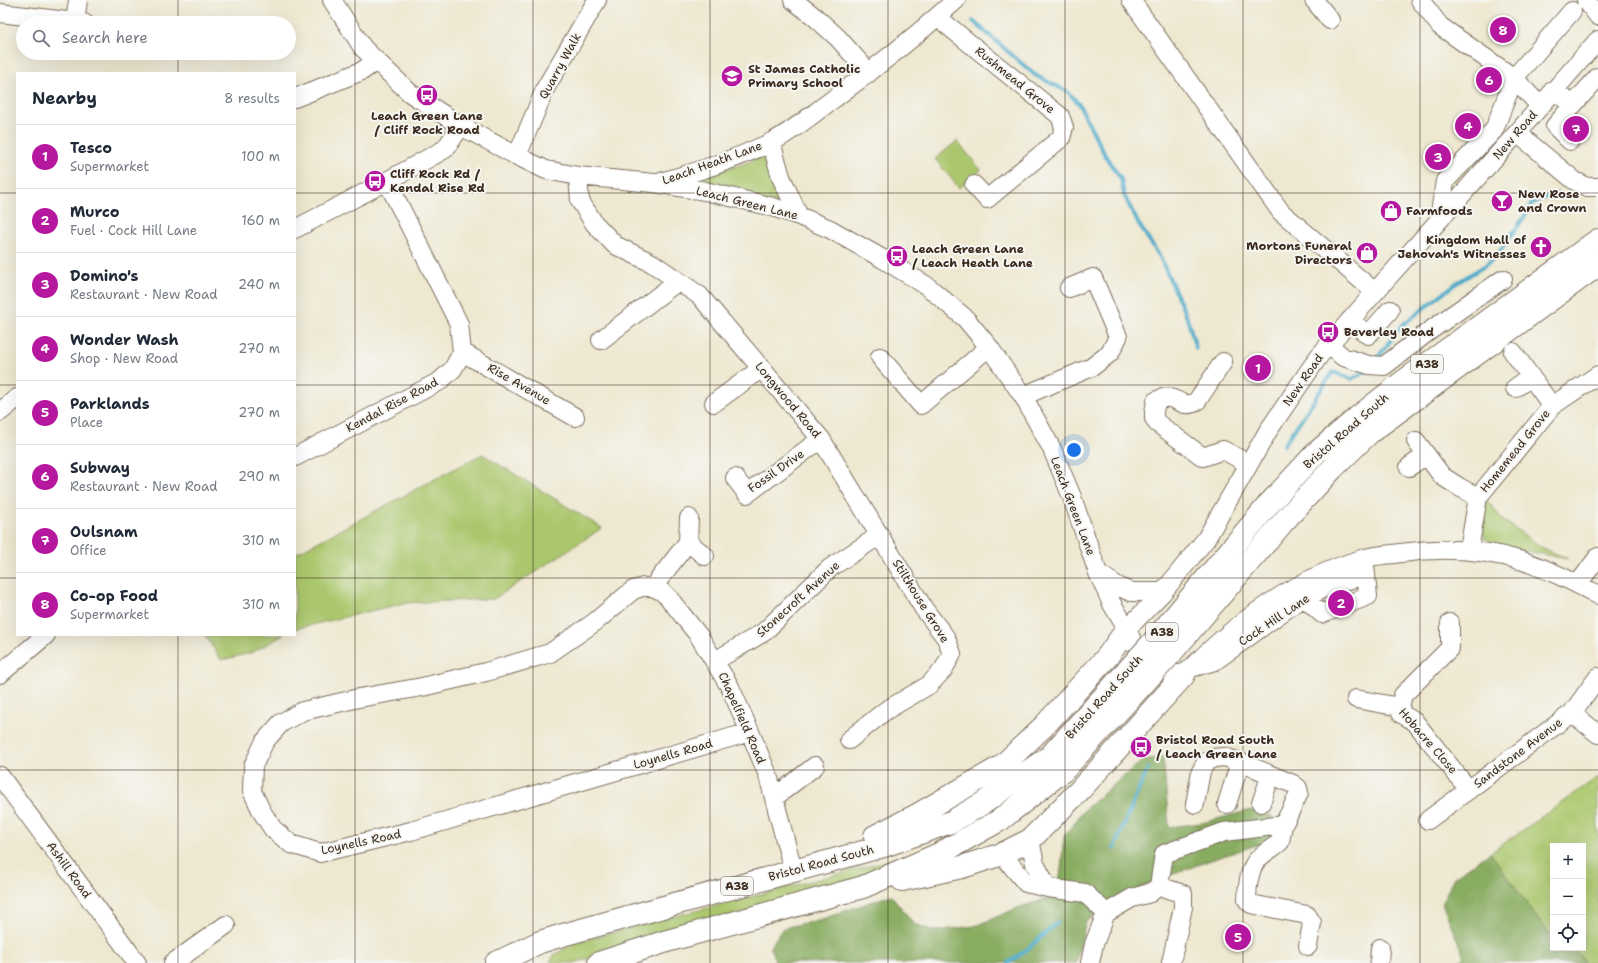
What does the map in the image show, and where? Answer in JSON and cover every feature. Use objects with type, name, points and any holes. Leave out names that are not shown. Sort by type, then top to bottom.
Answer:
[{"type":"highway","name":"Bristol Road South","points":[[496,963],[540,942],[601,923],[654,910],[793,870],[884,846],[951,822],[1057,763],[1153,642],[1269,504],[1316,453],[1406,379],[1598,240]]},
{"type":"highway","name":"Bristol Road South","points":[[599,963],[667,941],[863,887],[938,854],[1000,820],[1057,763],[1167,658],[1285,520],[1369,433],[1598,265]]},
{"type":"highway","points":[[820,864],[917,815],[1002,766],[1044,726],[1102,663],[1126,629]]},
{"type":"highway","points":[[863,887],[905,880],[962,867],[1002,854],[1030,840],[1080,790],[1187,671]]},
{"type":"highway","points":[[531,963],[540,942]]},
{"type":"street","points":[[78,0],[79,16]]},
{"type":"street","name":"Leach Green Lane","points":[[332,0],[363,48],[410,93],[461,126],[546,170],[578,176],[654,183],[705,191],[773,207],[830,229],[927,286],[965,318],[989,347],[1023,396],[1052,449],[1069,490],[1098,573],[1112,604],[1126,629]]},
{"type":"street","name":"Quarry Walk","points":[[517,156],[546,87],[597,0]]},
{"type":"street","points":[[793,0],[815,17],[838,38],[869,73]]},
{"type":"street","name":"Leach Heath Lane","points":[[654,183],[713,165],[770,142],[869,73],[956,0]]},
{"type":"street","points":[[1131,0],[1281,212],[1375,292]]},
{"type":"street","points":[[1314,0],[1330,20]]},
{"type":"street","points":[[1420,0],[1440,26],[1514,78],[1540,106]]},
{"type":"street","points":[[1586,0],[1598,16]]},
{"type":"street","points":[[1440,219],[1446,181],[1494,130],[1514,78],[1572,11]]},
{"type":"street","points":[[0,13],[26,16]]},
{"type":"street","name":"Rushmead Grove","points":[[937,17],[1060,116],[1064,127],[1061,138],[987,199],[974,185]]},
{"type":"street","name":"New Road","points":[[1126,629],[1163,592],[1206,539],[1268,431],[1320,356],[1350,320],[1598,40]]},
{"type":"street","points":[[296,98],[362,71],[376,61]]},
{"type":"street","points":[[1570,140],[1555,126],[1598,77]]},
{"type":"street","points":[[1554,90],[1573,105]]},
{"type":"street","points":[[296,228],[445,149],[461,126]]},
{"type":"street","points":[[1517,133],[1575,181],[1587,187],[1598,187]]},
{"type":"street","name":"Leach Heath Lane","points":[[770,142],[781,177],[799,216]]},
{"type":"street","name":"Longwood Road","points":[[578,176],[580,201],[594,223],[615,245],[652,263],[700,296],[821,439],[880,535]]},
{"type":"street","points":[[387,181],[459,324],[462,352]]},
{"type":"street","points":[[1023,396],[1092,367],[1110,353],[1118,337],[1093,278],[1069,288]]},
{"type":"street","points":[[1329,345],[1343,357],[1369,365],[1384,366],[1503,278]]},
{"type":"street","points":[[600,340],[678,281]]},
{"type":"street","points":[[1350,320],[1368,335],[1390,310]]},
{"type":"street","points":[[880,357],[921,405],[989,347]]},
{"type":"street","name":"Rise Avenue","points":[[462,352],[576,417]]},
{"type":"street","name":"Kendal Rise Road","points":[[296,456],[440,381],[453,369],[462,352]]},
{"type":"street","points":[[1513,352],[1552,406]]},
{"type":"street","points":[[1223,362],[1197,401],[1191,405],[1185,405],[1172,398],[1160,399],[1156,401],[1154,418],[1157,423],[1203,457],[1223,450],[1249,464]]},
{"type":"street","points":[[714,403],[762,368]]},
{"type":"street","name":"Homemead Grove","points":[[1468,550],[1478,498],[1552,406],[1598,375]]},
{"type":"street","points":[[1515,388],[1531,378]]},
{"type":"street","points":[[0,412],[16,399]]},
{"type":"street","name":"Fossil Drive","points":[[735,478],[747,494],[821,439]]},
{"type":"street","points":[[1409,467],[1421,448],[1442,476],[1478,498]]},
{"type":"street","points":[[653,587],[688,542],[689,518]]},
{"type":"street","name":"Stonecroft Avenue","points":[[715,661],[764,632],[830,568],[880,535]]},
{"type":"street","name":"Stilthouse Grove","points":[[849,740],[885,711],[930,685],[943,670],[952,654],[946,638],[924,609],[880,535]]},
{"type":"street","points":[[688,542],[704,556]]},
{"type":"street","name":"Cock Hill Lane","points":[[1187,671],[1221,638],[1286,591],[1339,566],[1365,566],[1436,549],[1468,550],[1522,561],[1548,570],[1598,595]]},
{"type":"street","points":[[1578,584],[1598,558]]},
{"type":"street","points":[[1305,598],[1322,614],[1368,596],[1365,566]]},
{"type":"street","name":"Cock Hill Lane","points":[[1187,671],[1215,661],[1295,603],[1365,566]]},
{"type":"street","points":[[1098,573],[1131,592],[1163,592]]},
{"type":"street","name":"Loynells Road","points":[[653,587],[643,587],[633,590],[595,622],[550,653],[422,687],[359,698],[303,712],[281,723],[265,741],[254,766],[252,791],[262,812],[273,829],[291,844],[320,853],[411,831],[750,732]]},
{"type":"street","name":"Chapelfield Road","points":[[653,587],[668,597],[699,636],[730,687],[768,774],[793,870]]},
{"type":"street","points":[[1400,707],[1403,695],[1450,648],[1450,623]]},
{"type":"street","points":[[1126,629],[1143,633],[1187,671]]},
{"type":"street","points":[[0,674],[45,636]]},
{"type":"street","name":"Sandstone Avenue","points":[[1428,820],[1572,713],[1598,677]]},
{"type":"street","name":"Hobacre Close","points":[[1356,699],[1400,707],[1402,714],[1415,722],[1469,790]]},
{"type":"street","points":[[1572,713],[1598,734]]},
{"type":"street","points":[[1195,804],[1201,771],[1206,762],[1214,758],[1224,757],[1240,762],[1294,784],[1298,788],[1299,793],[1290,814],[1283,825],[1280,842],[1258,858],[1253,866],[1247,891],[1247,900],[1251,904],[1307,915],[1312,923],[1308,946]]},
{"type":"street","points":[[1227,804],[1240,762]]},
{"type":"street","points":[[775,797],[814,766]]},
{"type":"street","points":[[1261,803],[1271,775]]},
{"type":"street","name":"Ashill Road","points":[[0,776],[137,963]]},
{"type":"street","points":[[1090,963],[1094,944],[1106,913],[1132,898],[1150,893],[1159,886],[1164,854],[1224,832],[1283,825]]},
{"type":"street","points":[[1030,840],[1035,864],[1048,888]]},
{"type":"street","points":[[1002,854],[1026,883],[1048,888],[1085,893],[1106,913]]},
{"type":"street","points":[[1159,886],[1183,894],[1183,907],[1172,963]]},
{"type":"street","points":[[173,963],[226,925]]},
{"type":"green space","points":[[957,141],[981,170],[959,188],[935,159]]},
{"type":"green space","points":[[763,156],[766,160],[783,205],[685,181],[741,165]]},
{"type":"green space","points":[[482,454],[602,528],[494,599],[404,603],[296,629],[296,553]]},
{"type":"green space","points":[[1485,498],[1503,520],[1541,547],[1568,559],[1500,546],[1485,539],[1482,526]]},
{"type":"green space","points":[[206,636],[282,636],[251,653],[221,660]]},
{"type":"green space","points":[[1163,756],[1169,827],[1202,823],[1251,810],[1272,816],[1269,841],[1208,861],[1145,885],[1086,921],[1076,963],[776,963],[770,947],[783,928],[822,919],[891,895],[914,924],[935,931],[975,926],[1020,907],[1057,896],[1064,836],[1085,809],[1142,761]]},
{"type":"green space","points":[[1598,777],[1598,963],[1584,963],[1581,957],[1573,951],[1586,951],[1586,843],[1550,843],[1550,933],[1546,930],[1490,853]]},
{"type":"green space","points":[[1490,853],[1546,930],[1550,933],[1550,951],[1573,951],[1578,954],[1584,963],[1456,963],[1464,957],[1442,903],[1454,877]]},
{"type":"green space","points":[[907,856],[858,879],[574,963],[550,963],[554,955],[577,942]]},
{"type":"waterway","points":[[973,21],[1035,75],[1068,92],[1079,104],[1106,157],[1121,179],[1124,195],[1138,223],[1160,257],[1187,318],[1196,348]]},
{"type":"waterway","points":[[1376,360],[1401,326],[1455,284],[1486,265],[1498,254],[1525,216],[1531,204],[1559,193]]},
{"type":"waterway","points":[[1284,445],[1333,372],[1351,379],[1368,371]]},
{"type":"waterway","points":[[1114,848],[1148,768]]},
{"type":"waterway","points":[[1008,963],[1024,952],[1058,922]]},
{"type":"place","name":"Co-op Food","points":[[1503,30]]},
{"type":"place","name":"St James Catholic Primary School","points":[[732,76]]},
{"type":"place","name":"Subway","points":[[1489,80]]},
{"type":"place","name":"Leach Green Lane / Cliff Rock Road","points":[[427,95]]},
{"type":"place","name":"Wonder Wash","points":[[1468,126]]},
{"type":"place","name":"Oulsnam","points":[[1576,129]]},
{"type":"place","name":"Domino's","points":[[1438,157]]},
{"type":"place","name":"Cliff Rock Rd / Kendal Rise Rd","points":[[375,181]]},
{"type":"place","name":"New Rose and Crown","points":[[1502,201]]},
{"type":"place","name":"Farmfoods","points":[[1391,211]]},
{"type":"place","name":"Kingdom Hall of Jehovah's Witnesses","points":[[1541,247]]},
{"type":"place","name":"Mortons Funeral Directors","points":[[1367,253]]},
{"type":"place","name":"Leach Green Lane / Leach Heath Lane","points":[[897,256]]},
{"type":"place","name":"Beverley Road","points":[[1328,332]]},
{"type":"place","name":"Tesco","points":[[1258,368]]},
{"type":"place","name":"Murco","points":[[1341,603]]},
{"type":"place","name":"Bristol Road South / Leach Green Lane","points":[[1141,747]]},
{"type":"place","name":"Parklands","points":[[1238,937]]}]
